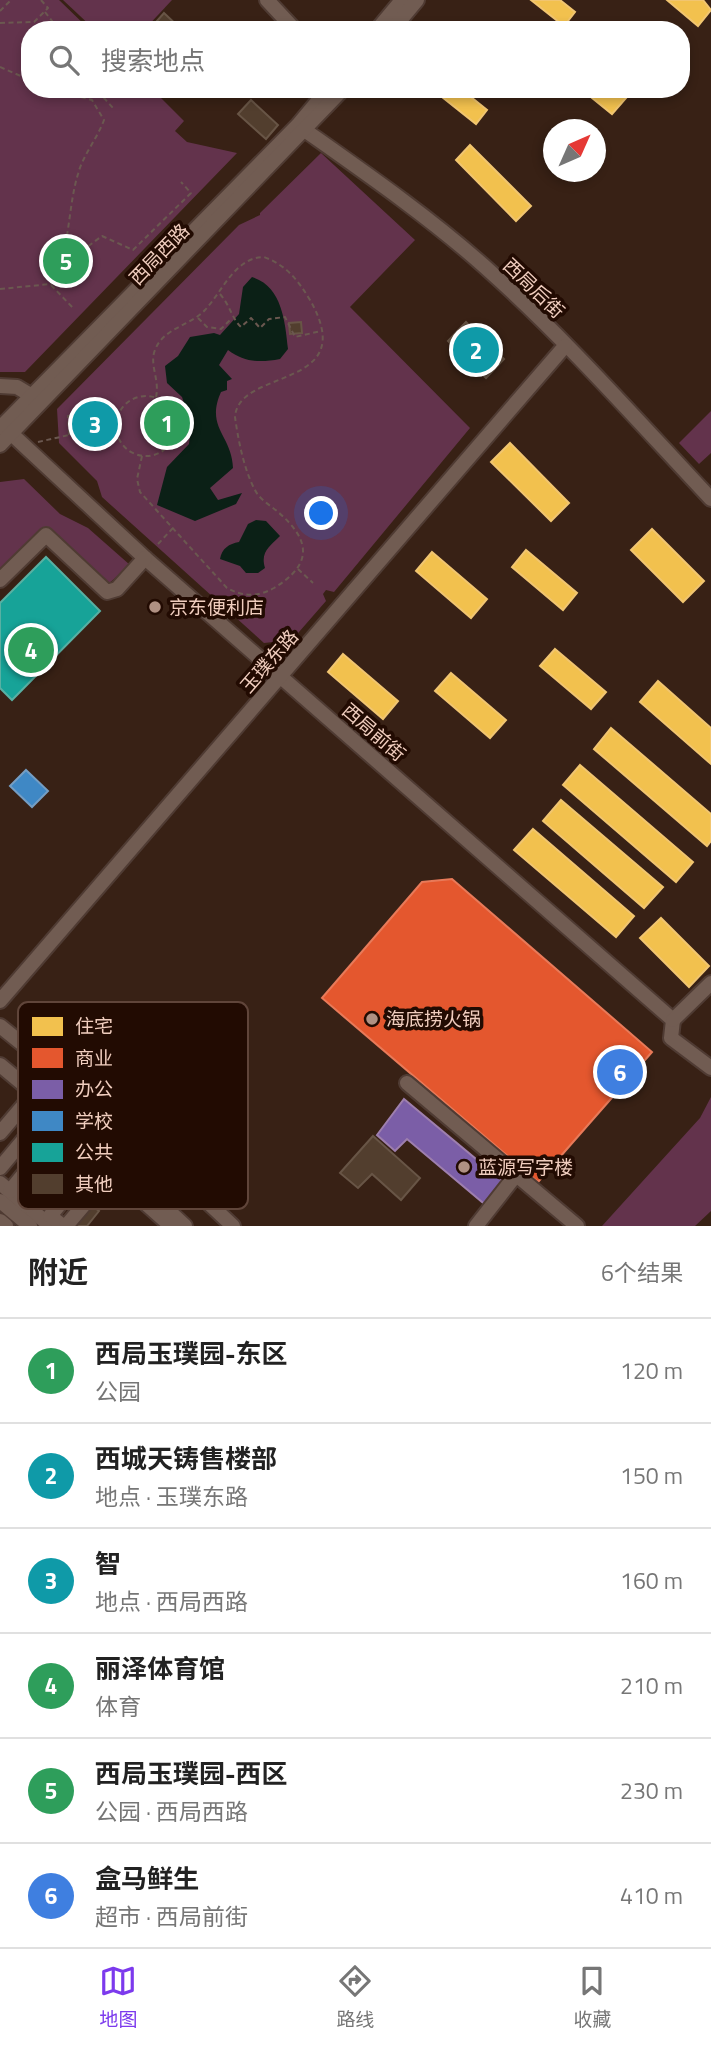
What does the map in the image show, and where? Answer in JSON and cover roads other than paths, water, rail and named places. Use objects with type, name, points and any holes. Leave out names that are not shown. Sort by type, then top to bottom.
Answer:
[{"type":"street","points":[[267,0],[287,21]]},
{"type":"street","points":[[384,21],[402,0]]},
{"type":"street","points":[[400,21],[417,0]]},
{"type":"street","name":"西局西路","points":[[0,445],[4,429],[32,396],[298,125],[320,98]]},
{"type":"street","name":"西局西路","points":[[4,429],[306,131],[335,98]]},
{"type":"street","name":"西局后街","points":[[306,131],[389,190],[483,265],[565,346],[711,499]]},
{"type":"street","name":"玉璞东路","points":[[0,1001],[565,346]]},
{"type":"street","points":[[0,386],[17,387],[32,396]]},
{"type":"street","name":"西局前街","points":[[4,429],[145,558],[673,1020],[671,1038],[711,1068]]},
{"type":"street","points":[[0,580],[46,535],[107,592],[117,589],[145,558]]},
{"type":"street","points":[[673,1020],[711,982]]},
{"type":"street","points":[[0,1026],[18,1041]]},
{"type":"street","points":[[0,1065],[18,1080]]},
{"type":"street","points":[[407,1083],[578,1226]]},
{"type":"street","points":[[0,1133],[18,1112]]},
{"type":"street","points":[[0,1168],[18,1146]]},
{"type":"street","points":[[3,1190],[18,1174]]},
{"type":"street","points":[[476,1226],[516,1175]]},
{"type":"street","points":[[3,1190],[18,1200]]},
{"type":"street","points":[[3,1190],[30,1226]]},
{"type":"street","points":[[30,1209],[48,1224],[61,1223],[74,1209]]},
{"type":"street","points":[[56,1209],[50,1216],[61,1223]]},
{"type":"street","points":[[152,1209],[171,1226]]},
{"type":"street","points":[[167,1209],[185,1226]]},
{"type":"street","points":[[215,1209],[233,1226]]},
{"type":"street","points":[[0,1221],[6,1226]]},
{"type":"place","name":"西局玉璞园-西区","points":[[66,261]]},
{"type":"place","name":"西城天铸售楼部","points":[[476,350]]},
{"type":"place","name":"西局玉璞园-东区","points":[[167,423]]},
{"type":"place","name":"智","points":[[95,424]]},
{"type":"place","name":"京东便利店","points":[[155,607]]},
{"type":"place","name":"丽泽体育馆","points":[[31,650]]},
{"type":"place","name":"海底捞火锅","points":[[372,1019]]},
{"type":"place","name":"盒马鲜生","points":[[620,1072]]},
{"type":"place","name":"蓝源写字楼","points":[[464,1167]]}]
